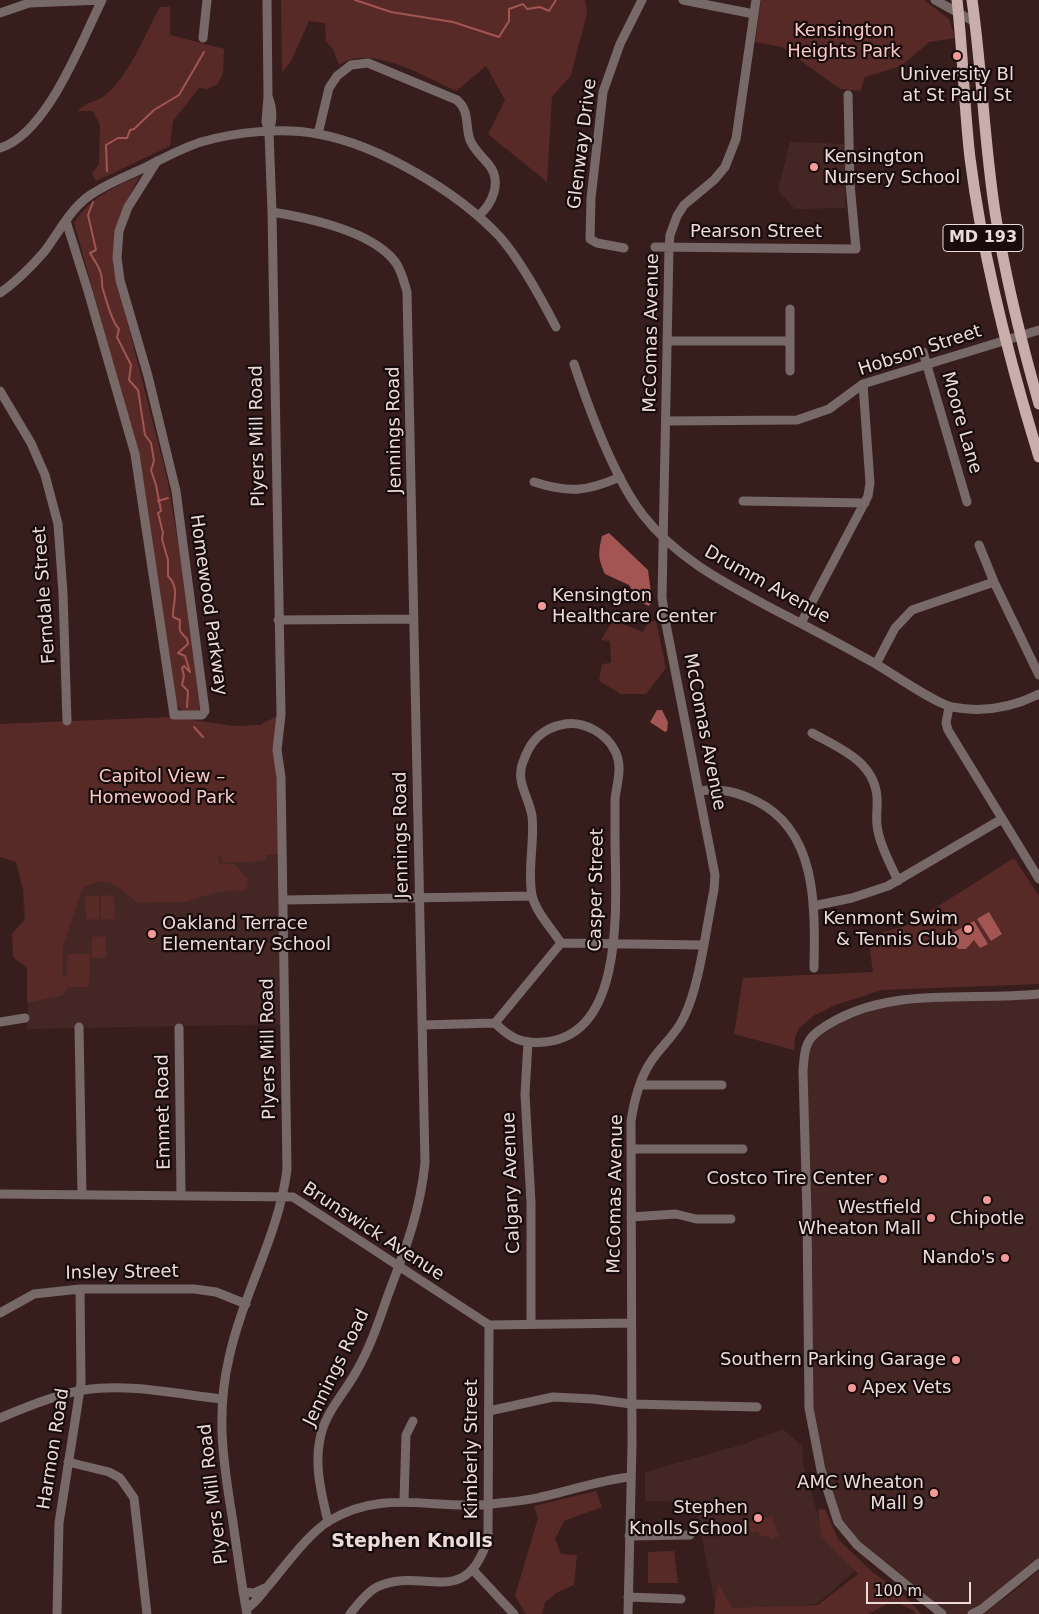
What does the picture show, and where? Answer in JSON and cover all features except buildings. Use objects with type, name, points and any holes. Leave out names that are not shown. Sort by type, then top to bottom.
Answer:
[{"type":"main road","name":"MD 193","points":[[957,0],[970,160],[981,230],[1006,341],[1039,457]]},
{"type":"main road","name":"MD 193","points":[[972,0],[980,97],[994,211],[1021,336],[1039,404]]},
{"type":"street","points":[[0,13],[29,3],[102,0],[47,110],[26,134],[0,148]]},
{"type":"street","points":[[203,38],[207,0]]},
{"type":"street","name":"Plyers Mill Road","points":[[246,1611],[222,1454],[222,1399],[229,1355],[246,1304],[274,1228],[284,1213],[285,1205],[283,1198],[287,1132],[281,777],[283,758],[280,739],[272,212],[269,132],[272,122],[272,106],[268,96],[267,0]]},
{"type":"street","name":"Glenway Drive","points":[[624,248],[597,243],[590,239],[590,198],[603,92],[620,44],[642,0]]},
{"type":"street","points":[[683,0],[754,14]]},
{"type":"street","name":"McComas Avenue","points":[[628,1614],[631,1121],[634,1101],[650,1063],[675,1032],[685,1016],[694,990],[714,890],[715,875],[662,597],[669,248],[673,225],[684,205],[714,180],[731,155],[736,139],[756,0]]},
{"type":"street","points":[[935,0],[975,22]]},
{"type":"street","points":[[318,134],[329,88],[336,76],[351,65],[368,63],[457,100],[464,108],[472,144],[489,164],[495,179],[491,201],[478,216]]},
{"type":"street","name":"Pearson Street","points":[[655,247],[856,249],[850,184],[848,95]]},
{"type":"street","points":[[0,294],[43,252],[78,205],[94,192],[201,142],[227,136],[269,132],[318,134],[381,155],[422,175],[478,216],[502,240],[534,288],[556,327]]},
{"type":"street","name":"Homewood Parkway","points":[[66,222],[135,454],[174,715],[202,715],[205,711],[176,491],[148,376],[120,280],[117,258],[119,231],[128,207],[157,161]]},
{"type":"street","name":"Jennings Road","points":[[272,212],[326,223],[353,234],[389,255],[402,273],[407,292],[425,1163],[422,1196],[409,1242],[373,1336],[356,1372],[326,1421],[320,1437],[317,1457],[328,1522]]},
{"type":"street","points":[[790,309],[790,371]]},
{"type":"street","name":"Hobson Street","points":[[666,421],[797,420],[828,409],[863,384],[1039,330]]},
{"type":"street","points":[[667,341],[790,341]]},
{"type":"street","name":"Moore Lane","points":[[923,352],[967,502]]},
{"type":"street","name":"Drumm Avenue","points":[[574,364],[620,477],[640,510],[664,538],[708,574],[876,664],[949,706],[970,709],[998,709],[1023,702],[1039,694]]},
{"type":"street","points":[[801,624],[865,503],[870,483],[863,384]]},
{"type":"street","name":"Ferndale Street","points":[[0,391],[31,443],[45,475],[58,524],[63,593],[67,721]]},
{"type":"street","points":[[534,482],[562,489],[583,490],[620,477]]},
{"type":"street","points":[[743,501],[865,503]]},
{"type":"street","points":[[979,545],[994,582],[1039,674]]},
{"type":"street","points":[[876,664],[895,628],[912,610],[994,582]]},
{"type":"street","points":[[278,620],[414,619]]},
{"type":"street","points":[[949,706],[946,723],[948,730],[1039,878]]},
{"type":"street","name":"Casper Street","points":[[495,1023],[508,1036],[528,1042],[561,1038],[584,1022],[596,1006],[611,968],[614,944],[615,801],[620,777],[619,765],[610,744],[601,734],[574,723],[545,730],[533,741],[520,768],[520,781],[529,802],[532,818],[532,896]]},
{"type":"street","points":[[812,733],[854,757],[873,779],[877,796],[878,835],[898,881]]},
{"type":"street","points":[[700,791],[718,789],[740,793],[764,805],[786,822],[798,838],[806,863],[813,906],[814,968]]},
{"type":"street","points":[[813,906],[852,898],[898,881],[1002,819]]},
{"type":"street","points":[[283,900],[532,896],[561,943]]},
{"type":"street","points":[[561,943],[703,945]]},
{"type":"street","points":[[423,1025],[495,1023],[561,943]]},
{"type":"street","points":[[942,1614],[857,1545],[838,1522],[821,1470],[809,1408],[808,1215],[803,1071],[805,1050],[810,1038],[824,1027],[849,1014],[890,1001],[1039,994]]},
{"type":"street","points":[[0,1022],[25,1018]]},
{"type":"street","points":[[79,1027],[82,1195]]},
{"type":"street","name":"Emmet Road","points":[[179,1028],[182,1195]]},
{"type":"street","name":"Calgary Avenue","points":[[528,1042],[525,1094],[531,1203],[531,1323]]},
{"type":"street","points":[[640,1084],[722,1085]]},
{"type":"street","points":[[631,1149],[743,1149]]},
{"type":"street","name":"Brunswick Avenue","points":[[0,1194],[293,1197],[489,1325]]},
{"type":"street","points":[[631,1217],[676,1214],[696,1219],[731,1219]]},
{"type":"street","name":"Insley Street","points":[[0,1313],[34,1294],[80,1289],[194,1289],[216,1292],[246,1304]]},
{"type":"street","name":"Harmon Road","points":[[57,1614],[59,1523],[80,1390],[80,1289]]},
{"type":"street","points":[[489,1325],[630,1323]]},
{"type":"street","name":"Kimberly Street","points":[[473,1570],[484,1553],[488,1538],[489,1325]]},
{"type":"street","points":[[0,1418],[80,1390],[113,1388],[222,1399]]},
{"type":"street","points":[[489,1411],[553,1397],[593,1399],[630,1404],[757,1406]]},
{"type":"street","points":[[404,1501],[406,1435],[413,1421]]},
{"type":"street","points":[[68,1462],[109,1472],[120,1478],[134,1498],[147,1614]]},
{"type":"street","points":[[246,1611],[328,1522],[371,1505],[404,1501],[489,1504],[538,1498],[630,1477]]},
{"type":"street","points":[[629,1536],[690,1535]]},
{"type":"street","points":[[972,1614],[982,1609],[1039,1563]]},
{"type":"street","points":[[350,1614],[376,1587],[396,1581],[447,1582],[473,1570],[514,1614]]},
{"type":"street","points":[[243,1592],[254,1593],[267,1587]]},
{"type":"street","points":[[628,1597],[681,1599]]},
{"type":"shaded area","name":"Kensington Nursery School","points":[[790,142],[845,144],[845,208],[795,209],[778,191]]},
{"type":"shaded area","points":[[609,533],[648,570],[652,601],[649,606],[640,602],[629,585],[605,574],[599,552],[602,536]]},
{"type":"shaded area","points":[[657,710],[662,710],[668,722],[667,731],[665,732],[650,722]]},
{"type":"shaded area","name":"Oakland Terrace Elementary School","points":[[282,854],[284,1024],[27,1029],[30,946],[24,924],[23,889],[16,862]]},
{"type":"shaded area","points":[[989,912],[1002,934],[991,941],[977,919]]},
{"type":"shaded area","points":[[974,921],[988,944],[980,948],[974,940],[966,949],[958,949],[949,935]]},
{"type":"shaded area","points":[[1039,994],[1039,1562],[972,1614],[942,1614],[838,1522],[809,1408],[803,1071],[810,1038],[824,1027],[889,1001]]},
{"type":"shaded area","name":"Stephen Knolls School","points":[[783,1429],[802,1446],[803,1463],[823,1533],[859,1568],[818,1603],[791,1608],[717,1614],[695,1502],[645,1501],[645,1472],[745,1444]]},
{"type":"shaded area","points":[[1039,1570],[1039,1614],[983,1614],[1014,1591]]},
{"type":"green space","points":[[281,0],[585,0],[587,13],[571,75],[552,97],[547,182],[488,134],[505,100],[486,66],[456,91],[398,64],[381,60],[352,59],[339,65],[333,49],[326,41],[325,23],[309,21],[291,61],[282,73]]},
{"type":"green space","name":"Kensington Heights Park","points":[[761,0],[924,0],[949,19],[955,38],[929,42],[901,66],[865,77],[860,91],[840,89],[782,47],[755,42]]},
{"type":"green space","points":[[160,7],[170,7],[170,35],[224,49],[223,73],[218,84],[208,89],[199,88],[173,121],[170,146],[96,181],[92,174],[99,164],[100,125],[93,111],[78,111],[85,105],[104,96],[121,78],[129,67]]},
{"type":"green space","points":[[140,176],[128,198],[120,219],[115,241],[113,266],[168,482],[190,617],[200,708],[198,711],[184,712],[176,705],[147,504],[101,319],[74,223],[88,206],[103,194]]},
{"type":"green space","points":[[613,620],[643,632],[648,622],[656,621],[666,668],[646,694],[621,694],[599,681],[602,664],[611,663],[610,641],[601,640]]},
{"type":"green space","name":"Capitol View – Homewood Park","points":[[279,715],[282,854],[266,855],[266,861],[222,863],[221,856],[218,856],[220,864],[234,864],[248,879],[247,890],[218,892],[184,902],[138,903],[118,887],[107,882],[83,887],[63,946],[62,976],[67,977],[67,957],[69,954],[90,954],[89,987],[68,987],[63,995],[27,1003],[27,968],[13,957],[12,934],[26,918],[23,889],[16,862],[0,857],[0,724],[172,717],[234,726],[260,725]]},
{"type":"green space","name":"Kenmont Swim & Tennis Club","points":[[1014,858],[1039,896],[1039,984],[882,990],[835,1005],[813,1016],[799,1028],[795,1037],[794,1050],[734,1034],[743,978],[873,972],[868,937],[910,924]]},
{"type":"green space","points":[[99,895],[99,919],[86,920],[85,896]]},
{"type":"green space","points":[[114,895],[115,919],[101,920],[101,896]]},
{"type":"green space","points":[[106,936],[106,958],[92,958],[92,937]]},
{"type":"green space","points":[[596,1491],[602,1507],[564,1521],[555,1539],[561,1554],[577,1555],[574,1585],[558,1592],[545,1602],[542,1614],[526,1614],[515,1596],[538,1518],[534,1506]]},
{"type":"green space","points":[[825,1509],[838,1539],[871,1571],[906,1597],[921,1614],[914,1614],[915,1611],[893,1601],[868,1614],[714,1614],[718,1583],[732,1608],[818,1605],[858,1574],[821,1536],[818,1510]]},
{"type":"green space","points":[[772,1516],[779,1537],[770,1539],[769,1536],[760,1536],[758,1531],[751,1533],[748,1522]]},
{"type":"green space","points":[[674,1551],[678,1583],[648,1583],[648,1552]]},
{"type":"waterway","points":[[355,0],[391,12],[453,22],[499,37],[509,21],[509,9],[523,4],[527,9],[540,7],[549,11],[556,0]]},
{"type":"waterway","points":[[107,171],[106,145],[118,138],[127,138],[130,130],[134,129],[154,110],[179,95],[204,52]]},
{"type":"waterway","points":[[93,202],[88,215],[96,250],[90,253],[100,271],[102,288],[114,321],[119,329],[117,337],[131,365],[129,380],[138,390],[145,435],[151,443],[154,461],[151,470],[161,511],[158,513],[163,533],[162,539],[168,560],[168,576],[172,581],[175,591],[173,617],[180,620],[180,631],[187,639],[188,644],[178,653],[185,656],[190,672],[184,666],[182,668],[184,676],[182,685],[188,691],[187,707]]},
{"type":"waterway","points":[[158,501],[168,498]]},
{"type":"waterway","points":[[194,727],[203,737]]},
{"type":"place","name":"University Bl at St Paul St","points":[[957,56]]},
{"type":"place","name":"Kensington Nursery School","points":[[814,167]]},
{"type":"place","name":"Kensington Healthcare Center","points":[[542,606]]},
{"type":"place","name":"Kenmont Swim & Tennis Club","points":[[968,929]]},
{"type":"place","name":"Oakland Terrace Elementary School","points":[[152,934]]},
{"type":"place","name":"Costco Tire Center","points":[[883,1179]]},
{"type":"place","name":"Chipotle","points":[[987,1200]]},
{"type":"place","name":"Westfield Wheaton Mall","points":[[931,1218]]},
{"type":"place","name":"Nando's","points":[[1005,1258]]},
{"type":"place","name":"Southern Parking Garage","points":[[956,1360]]},
{"type":"place","name":"Apex Vets","points":[[852,1388]]},
{"type":"place","name":"AMC Wheaton Mall 9","points":[[934,1493]]},
{"type":"place","name":"Stephen Knolls School","points":[[758,1518]]},
{"type":"district","name":"Stephen Knolls","points":[[412,1542]]}]
